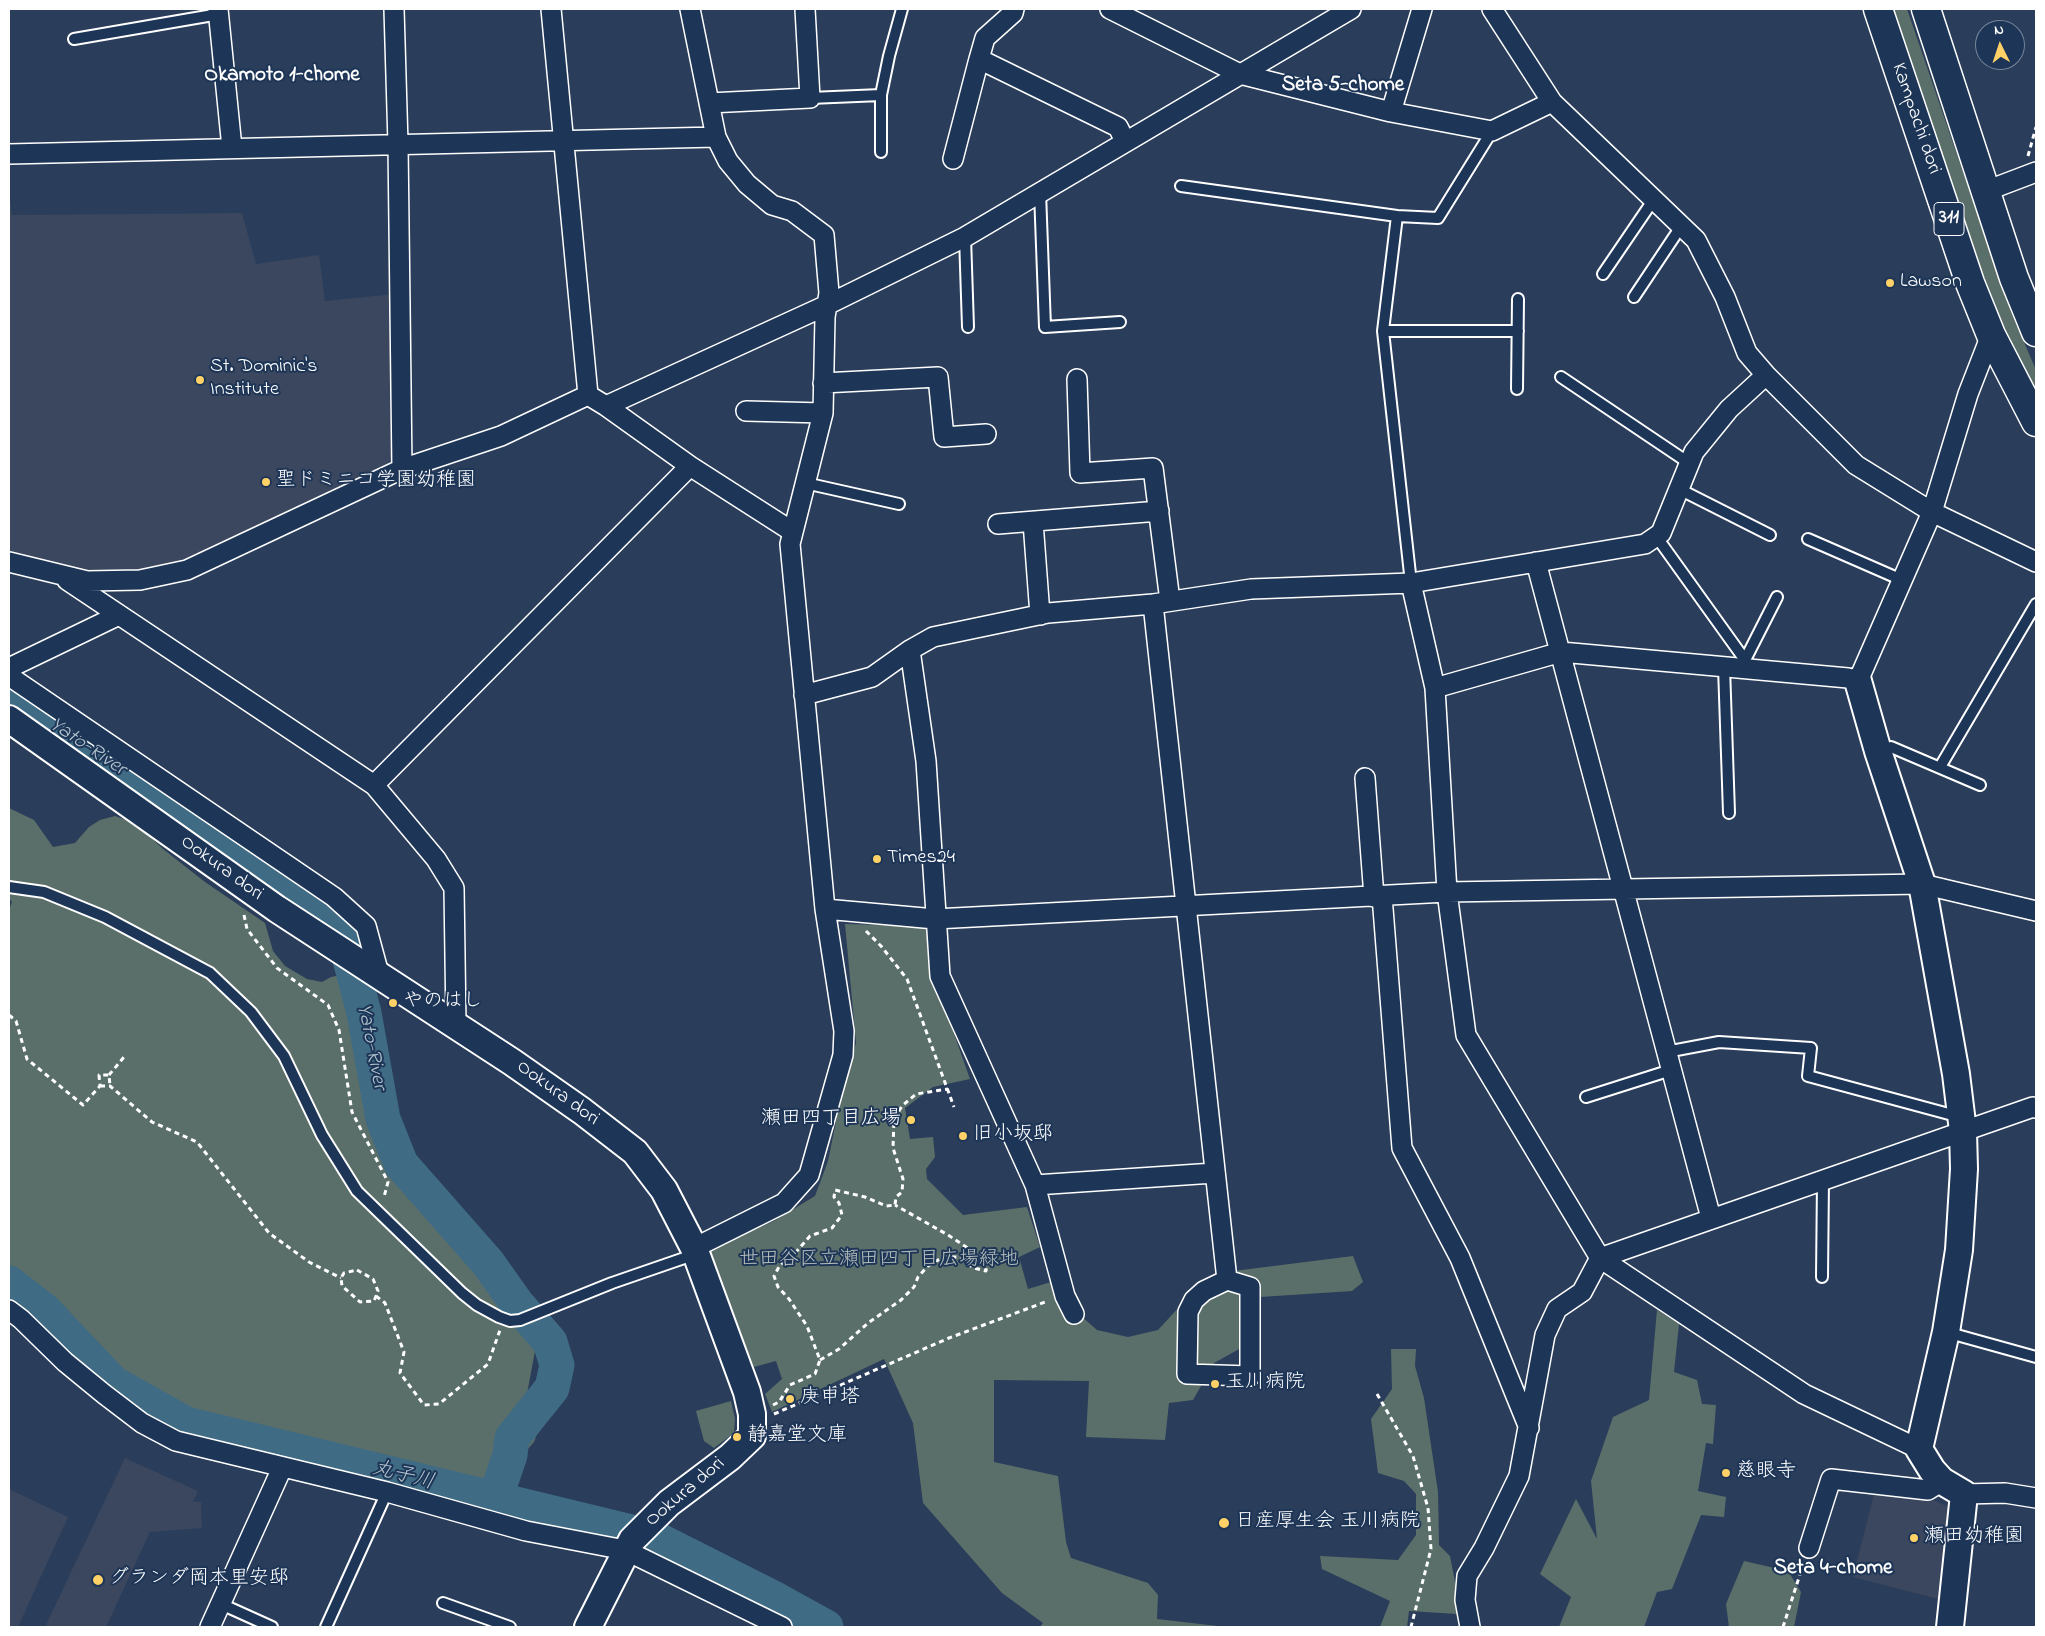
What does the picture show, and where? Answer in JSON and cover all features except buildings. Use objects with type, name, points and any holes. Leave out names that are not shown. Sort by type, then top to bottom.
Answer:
[{"type":"main road","name":"Kampachi dori","points":[[1878,9],[1970,283],[1991,335],[2036,422]]},
{"type":"main road","name":"311","points":[[1926,9],[1986,191],[2025,283],[2036,332]]},
{"type":"street","points":[[394,9],[398,144],[402,469]]},
{"type":"street","points":[[551,9],[588,395]]},
{"type":"street","points":[[690,9],[716,137],[728,161],[747,184],[772,205],[792,211],[824,234],[829,293],[823,413],[790,544],[825,909],[842,1014],[843,1055],[809,1175],[784,1203],[695,1251]]},
{"type":"street","points":[[709,103],[810,98],[805,9]]},
{"type":"street","points":[[953,159],[986,38],[1014,9]]},
{"type":"street","points":[[1110,9],[1137,15],[1240,74],[1391,112],[1492,131],[1552,102]]},
{"type":"street","points":[[606,406],[827,305],[965,237],[1351,9]]},
{"type":"street","points":[[1391,112],[1422,9]]},
{"type":"street","points":[[1492,9],[1552,102],[1592,142],[1682,225],[1706,256],[1747,353],[1766,375],[1856,465],[1932,512],[2036,562]]},
{"type":"street","points":[[219,11],[232,148]]},
{"type":"street","points":[[979,59],[1118,127],[1125,141]]},
{"type":"street","points":[[9,154],[716,137]]},
{"type":"street","points":[[1986,191],[2036,172]]},
{"type":"street","points":[[1919,1449],[1946,1332],[1959,1250],[1964,1169],[1962,1124],[1956,1074],[1922,884],[1878,751],[1858,680],[1932,512],[1968,394],[1991,335]]},
{"type":"street","points":[[804,695],[872,677],[910,650],[933,637],[1040,615],[1162,603],[1251,589],[1411,583],[1645,544],[1661,532],[1677,488],[1694,452],[1729,409],[1766,375]]},
{"type":"street","points":[[823,383],[938,377],[944,437],[986,434]]},
{"type":"street","points":[[1077,379],[1080,474],[1153,468],[1159,511],[1162,603],[1186,905],[1227,1280]]},
{"type":"street","points":[[588,395],[690,466],[793,532]]},
{"type":"street","points":[[9,562],[87,581],[109,582],[140,580],[187,570],[402,469],[501,436],[588,395]]},
{"type":"street","points":[[746,411],[823,413]]},
{"type":"street","points":[[374,785],[690,466]]},
{"type":"street","points":[[998,524],[1159,511]]},
{"type":"street","points":[[1033,522],[1040,615]]},
{"type":"street","points":[[1536,562],[1711,1218]]},
{"type":"street","points":[[58,574],[374,785],[436,859],[454,888],[456,1025]]},
{"type":"street","points":[[1411,583],[1436,688],[1447,892],[1466,1035],[1600,1258],[1804,1394],[1919,1449],[1932,1470],[1942,1481],[1964,1494],[2005,1493],[2036,1498]]},
{"type":"street","points":[[9,668],[119,615]]},
{"type":"street","points":[[910,650],[926,761],[940,976],[1035,1185],[1066,1296],[1074,1314]]},
{"type":"street","points":[[1436,688],[1560,652],[1724,667],[1746,664],[1858,680]]},
{"type":"street","points":[[9,676],[334,897],[366,926],[378,974]]},
{"type":"street","name":"Ookura dori","points":[[9,719],[277,909],[456,1025],[582,1111],[635,1152],[664,1190],[695,1251],[747,1392],[761,1421],[752,1436],[730,1457],[669,1503],[634,1540],[588,1627]]},
{"type":"street","points":[[1365,778],[1402,1148],[1460,1258],[1529,1428]]},
{"type":"street","points":[[825,909],[935,919],[1447,892],[1922,884],[2036,911]]},
{"type":"street","points":[[1470,1627],[1465,1600],[1467,1576],[1484,1548],[1519,1476],[1545,1335],[1557,1309],[1582,1292],[1600,1258],[1823,1180],[1962,1124],[2035,1105]]},
{"type":"street","points":[[1035,1185],[1214,1173]]},
{"type":"street","points":[[1227,1280],[1250,1287],[1250,1376],[1187,1374],[1188,1312],[1194,1300],[1204,1291],[1227,1280]]},
{"type":"street","points":[[9,1310],[21,1319],[65,1362],[142,1423],[176,1441],[387,1492],[526,1531],[634,1540],[762,1622],[782,1627]]},
{"type":"street","points":[[210,1627],[282,1468]]},
{"type":"street","points":[[1809,1548],[1831,1480],[1928,1490],[1942,1481]]},
{"type":"street","points":[[1950,1627],[1964,1494]]},
{"type":"lane","points":[[881,152],[881,95],[902,9]]},
{"type":"lane","points":[[74,39],[219,11]]},
{"type":"lane","points":[[810,98],[881,95]]},
{"type":"lane","points":[[1181,186],[1397,216],[1438,218],[1492,131]]},
{"type":"lane","points":[[1040,192],[1045,327],[1120,322]]},
{"type":"lane","points":[[1603,274],[1654,199]]},
{"type":"lane","points":[[1397,216],[1383,331],[1411,583]]},
{"type":"lane","points":[[1634,297],[1682,225]]},
{"type":"lane","points":[[965,237],[968,327]]},
{"type":"lane","points":[[1517,389],[1518,299]]},
{"type":"lane","points":[[1383,331],[1518,331]]},
{"type":"lane","points":[[1561,377],[1689,463]]},
{"type":"lane","points":[[805,483],[899,504]]},
{"type":"lane","points":[[1677,488],[1770,535]]},
{"type":"lane","points":[[1656,536],[1746,664]]},
{"type":"lane","points":[[1808,539],[1902,580]]},
{"type":"lane","points":[[1746,664],[1777,597]]},
{"type":"lane","points":[[1940,767],[2036,604]]},
{"type":"lane","points":[[1724,667],[1729,813]]},
{"type":"lane","points":[[1878,751],[1891,747],[1980,785]]},
{"type":"lane","points":[[9,888],[44,892],[105,917],[210,973],[251,1012],[284,1056],[322,1135],[357,1191],[462,1293],[477,1305],[504,1319],[510,1321],[520,1320],[695,1251]]},
{"type":"lane","points":[[1586,1097],[1669,1061],[1719,1042],[1811,1048],[1808,1076],[1962,1124]]},
{"type":"lane","points":[[1822,1277],[1823,1180]]},
{"type":"lane","points":[[1946,1332],[2036,1357]]},
{"type":"lane","points":[[326,1627],[387,1492]]},
{"type":"lane","points":[[443,1603],[510,1627]]},
{"type":"lane","points":[[221,1604],[272,1627]]},
{"type":"path","points":[[244,911],[247,929],[277,968],[328,1006],[339,1030],[352,1112],[388,1182],[379,1212]]},
{"type":"path","points":[[854,912],[862,927],[881,946],[907,979],[954,1107]]},
{"type":"path","points":[[9,1015],[16,1021],[28,1059],[83,1105],[100,1086],[99,1075],[109,1075]]},
{"type":"path","points":[[110,1086],[109,1075],[124,1057]]},
{"type":"path","points":[[100,1086],[110,1086],[152,1122],[197,1142],[269,1232],[309,1262],[341,1278]]},
{"type":"path","points":[[895,1205],[896,1196],[902,1192],[903,1179],[893,1148],[894,1119],[902,1106],[916,1094],[948,1089]]},
{"type":"path","points":[[761,1421],[765,1408],[779,1402],[790,1385],[814,1374],[820,1360],[839,1349],[868,1323],[901,1300],[914,1287],[918,1277],[928,1266],[943,1257],[957,1257],[974,1268],[986,1271],[987,1261],[948,1235],[895,1205],[886,1206],[865,1197],[835,1190],[834,1197],[839,1203],[842,1215],[832,1228],[810,1236],[790,1258],[780,1265],[774,1276],[778,1288],[789,1299],[807,1326],[820,1360]]},
{"type":"path","points":[[357,1270],[373,1280],[378,1290],[374,1301],[360,1302],[342,1286],[341,1278],[344,1273],[357,1270]]},
{"type":"path","points":[[376,1296],[385,1304],[404,1352],[400,1373],[424,1405],[439,1404],[488,1364],[504,1319]]},
{"type":"path","points":[[761,1421],[949,1338],[1066,1296]]},
{"type":"path","points":[[1376,1394],[1413,1456],[1428,1508],[1431,1549],[1411,1627]]},
{"type":"path","points":[[1783,1627],[1809,1548]]},
{"type":"shaded area","name":"St. Dominic's Institute","points":[[9,191],[12,215],[242,213],[256,264],[319,255],[325,301],[394,294],[391,459],[384,470],[210,552],[162,568],[118,573],[85,570],[9,554]]},
{"type":"shaded area","name":"グランダ岡本里安邸","points":[[125,1458],[198,1491],[193,1502],[201,1502],[202,1528],[150,1532],[106,1627],[45,1627]]},
{"type":"shaded area","points":[[9,1489],[68,1517],[18,1627],[9,1627]]},
{"type":"shaded area","points":[[1874,1494],[1936,1501],[1950,1508],[1938,1599],[1853,1577]]},
{"type":"green space","points":[[1892,9],[1907,9],[2011,312],[2036,370],[2036,394],[2008,338],[1974,252]]},
{"type":"green space","points":[[9,808],[34,820],[53,847],[75,843],[89,827],[100,820],[115,816],[127,820],[144,831],[163,849],[205,882],[265,923],[273,951],[285,966],[307,979],[322,982],[331,977],[341,975],[348,980],[354,996],[362,1086],[371,1113],[400,1176],[468,1259],[474,1272],[519,1329],[534,1333],[535,1351],[527,1394],[538,1420],[538,1431],[534,1442],[521,1457],[507,1488],[488,1500],[446,1491],[341,1458],[201,1424],[159,1405],[130,1386],[78,1337],[54,1308],[9,1276],[9,910],[12,902],[9,898]]},
{"type":"green space","name":"世田谷区立瀬田四丁目広場緑地","points":[[845,924],[927,926],[934,977],[970,1079],[933,1087],[905,1108],[910,1139],[933,1137],[935,1157],[926,1169],[927,1179],[963,1215],[1027,1207],[1040,1247],[1019,1257],[1028,1289],[1051,1282],[1055,1293],[1097,1330],[1128,1337],[1158,1330],[1192,1293],[1218,1273],[1353,1256],[1363,1282],[1352,1291],[1245,1298],[1241,1348],[1214,1363],[1193,1400],[1169,1403],[1165,1440],[1086,1437],[1089,1381],[994,1380],[994,1462],[1058,1476],[1066,1542],[1071,1558],[1148,1583],[1158,1595],[1157,1619],[1226,1627],[1040,1627],[1043,1623],[1002,1593],[923,1503],[913,1423],[884,1359],[772,1412],[765,1394],[782,1379],[776,1361],[754,1367],[741,1335],[735,1328],[708,1250],[774,1221],[815,1196],[828,1161],[842,1092],[856,1043]]},
{"type":"green space","points":[[1657,1310],[1679,1324],[1674,1372],[1697,1380],[1702,1404],[1716,1405],[1713,1444],[1706,1443],[1698,1491],[1726,1497],[1724,1517],[1701,1515],[1672,1589],[1657,1592],[1644,1627],[1559,1627],[1571,1597],[1540,1574],[1576,1499],[1597,1539],[1591,1481],[1613,1417],[1649,1400]]},
{"type":"green space","points":[[1391,1349],[1416,1349],[1415,1366],[1424,1398],[1438,1492],[1439,1545],[1450,1556],[1457,1592],[1457,1614],[1409,1611],[1407,1627],[1380,1627],[1390,1601],[1322,1569],[1320,1556],[1398,1560],[1416,1535],[1416,1494],[1404,1481],[1378,1473],[1371,1419],[1392,1389]]},
{"type":"green space","points":[[731,1401],[735,1419],[734,1433],[714,1448],[704,1441],[696,1411]]},
{"type":"green space","points":[[1744,1561],[1788,1571],[1801,1592],[1794,1627],[1729,1627],[1726,1604]]},
{"type":"waterway","name":"Yato-River","points":[[9,694],[333,917],[342,929],[364,1013],[383,1119],[401,1164],[488,1263],[517,1304],[550,1342],[557,1365],[552,1388],[512,1438],[510,1455],[495,1499]]},
{"type":"waterway","name":"丸子川","points":[[9,1283],[44,1310],[113,1383],[186,1424],[652,1537],[826,1627]]},
{"type":"place","name":"Lawson","points":[[1890,283]]},
{"type":"place","name":"St. Dominic's Institute","points":[[200,380]]},
{"type":"place","name":"聖ドミニコ学園幼稚園","points":[[266,482]]},
{"type":"place","name":"Times24","points":[[877,859]]},
{"type":"place","name":"やのはし","points":[[393,1003]]},
{"type":"place","name":"瀬田四丁目広場","points":[[911,1120]]},
{"type":"place","name":"旧小坂邸","points":[[963,1136]]},
{"type":"place","name":"玉川病院","points":[[1215,1384]]},
{"type":"place","name":"庚申塔","points":[[790,1399]]},
{"type":"place","name":"静嘉堂文庫","points":[[737,1437]]},
{"type":"place","name":"慈眼寺","points":[[1726,1473]]},
{"type":"place","name":"日産厚生会 玉川病院","points":[[1224,1523]]},
{"type":"place","name":"瀬田幼稚園","points":[[1914,1538]]},
{"type":"place","name":"グランダ岡本里安邸","points":[[98,1580]]},
{"type":"district","name":"Okamoto 1-chome","points":[[282,77]]},
{"type":"district","name":"Seta 5-chome","points":[[1343,87]]},
{"type":"district","name":"Seta 4-chome","points":[[1833,1570]]}]
